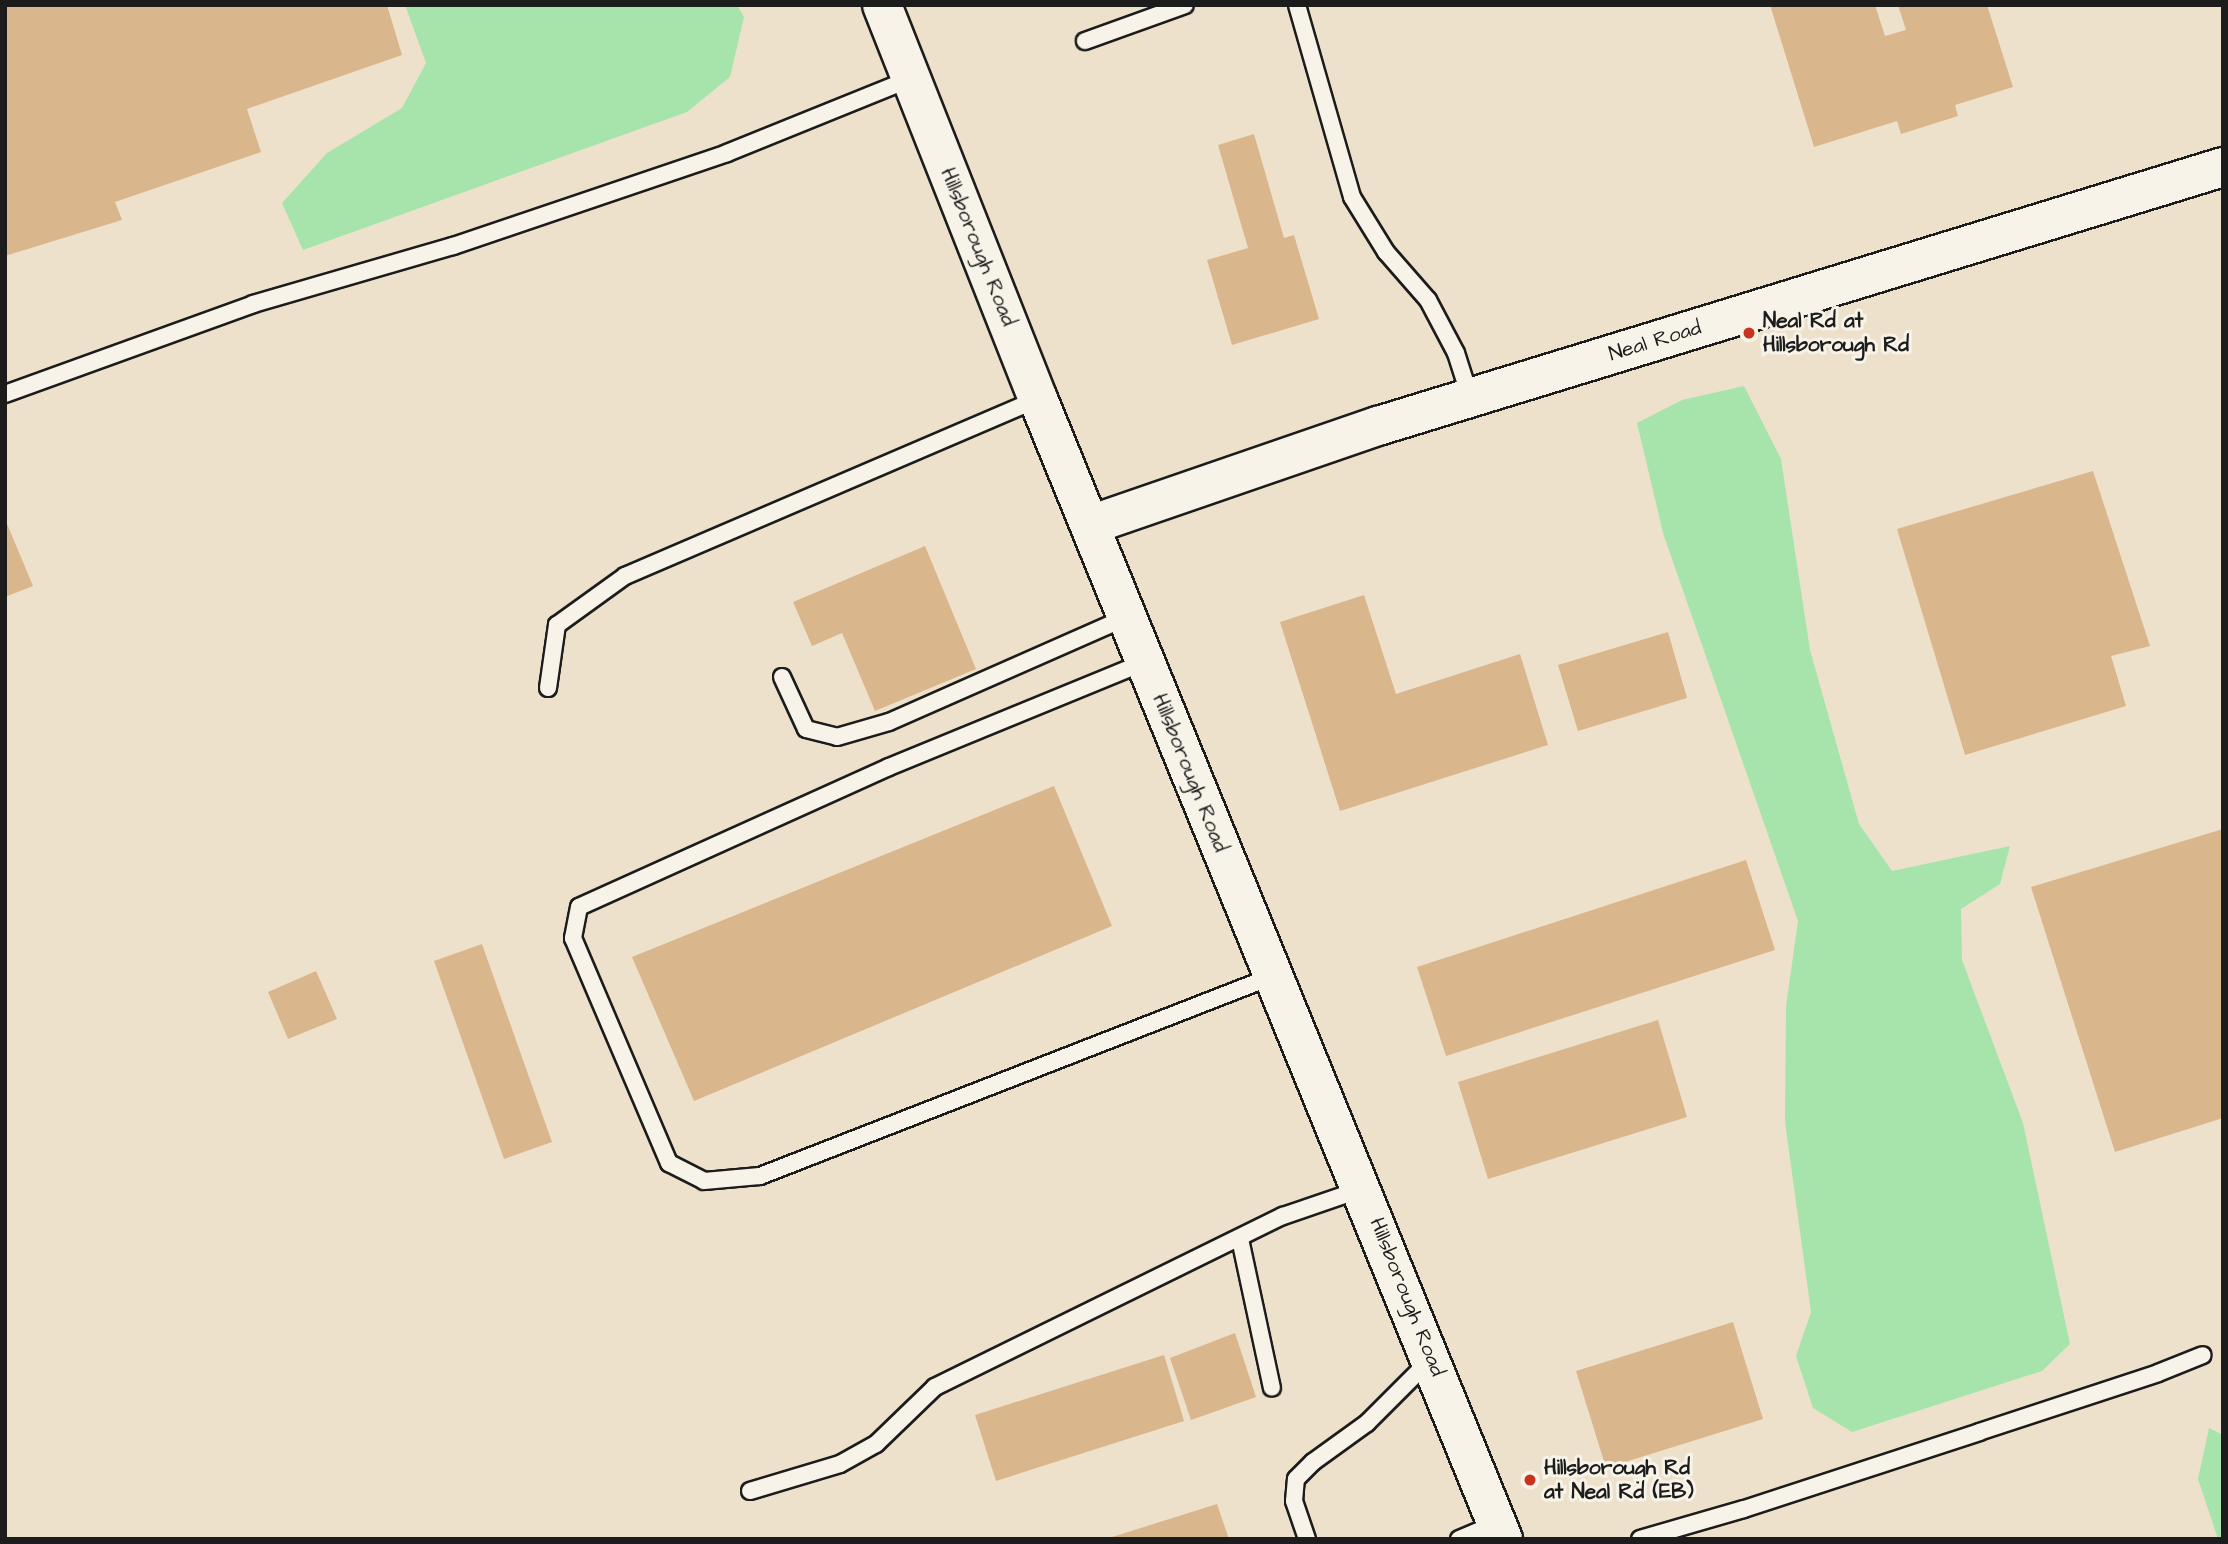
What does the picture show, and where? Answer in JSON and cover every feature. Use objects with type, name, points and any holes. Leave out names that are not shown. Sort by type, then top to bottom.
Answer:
[{"type":"main road","name":"Hillsborough Road","points":[[882,5],[1038,399],[1432,1358],[1500,1531]]},
{"type":"main road","name":"Neal Road","points":[[1090,525],[1470,397],[2223,167]]},
{"type":"lane","points":[[1084,41],[1185,5]]},
{"type":"lane","points":[[1297,5],[1352,197],[1386,252],[1428,300],[1455,353],[1470,397]]},
{"type":"lane","points":[[5,394],[253,304],[453,246],[727,153],[910,79]]},
{"type":"lane","points":[[548,688],[557,625],[625,576],[1038,399]]},
{"type":"lane","points":[[782,677],[806,729],[837,737],[889,722],[1127,617]]},
{"type":"lane","points":[[1145,662],[889,767],[579,907],[573,938],[669,1163],[704,1181],[760,1176],[1273,976]]},
{"type":"lane","points":[[750,1491],[841,1464],[876,1444],[934,1387],[1283,1216],[1362,1189]]},
{"type":"lane","points":[[1240,1239],[1272,1388]]},
{"type":"lane","points":[[1640,1539],[1927,1449],[2158,1373],[2203,1355]]},
{"type":"lane","points":[[1307,1539],[1294,1501],[1296,1479],[1312,1462],[1367,1423],[1432,1358]]},
{"type":"lane","points":[[1459,1539],[1500,1531]]},
{"type":"green space","points":[[405,5],[737,5],[744,17],[730,77],[687,112],[303,250],[282,203],[327,153],[402,108],[426,63]]},
{"type":"green space","points":[[1744,386],[1781,459],[1810,650],[1859,824],[1892,871],[2010,846],[2000,884],[1961,909],[1962,960],[2023,1123],[2070,1344],[2042,1371],[1852,1432],[1813,1408],[1796,1356],[1811,1312],[1785,1122],[1786,1006],[1798,921],[1663,533],[1637,423],[1682,400]]},
{"type":"green space","points":[[2209,1428],[2223,1435],[2223,1539],[2218,1539],[2198,1479]]},
{"type":"building","points":[[5,5],[387,5],[402,55],[247,109],[261,152],[115,202],[122,220],[5,256]]},
{"type":"building","points":[[1770,5],[1875,5],[1885,36],[1906,30],[1898,5],[1987,5],[2013,87],[1955,105],[1958,116],[1901,134],[1897,121],[1814,147]]},
{"type":"building","points":[[1254,134],[1284,238],[1294,235],[1319,319],[1232,345],[1207,260],[1248,248],[1218,145]]},
{"type":"building","points":[[2093,471],[2150,646],[2111,656],[2126,706],[1965,755],[1897,529]]},
{"type":"building","points":[[5,519],[33,586],[5,597]]},
{"type":"building","points":[[925,546],[976,669],[875,711],[842,633],[812,646],[793,602]]},
{"type":"building","points":[[1364,595],[1396,694],[1520,654],[1548,745],[1340,811],[1280,622]]},
{"type":"building","points":[[1668,632],[1687,698],[1578,731],[1558,665]]},
{"type":"building","points":[[1054,786],[1112,926],[694,1101],[632,957]]},
{"type":"building","points":[[2223,829],[2223,1118],[2115,1152],[2031,887]]},
{"type":"building","points":[[1746,860],[1775,950],[1446,1056],[1417,967]]},
{"type":"building","points":[[482,944],[552,1142],[504,1159],[434,961]]},
{"type":"building","points":[[316,971],[337,1019],[288,1039],[268,992]]},
{"type":"building","points":[[1658,1020],[1687,1117],[1488,1179],[1458,1082]]},
{"type":"building","points":[[1733,1322],[1763,1419],[1606,1468],[1576,1371]]},
{"type":"building","points":[[1235,1333],[1256,1397],[1191,1420],[1170,1358]]},
{"type":"building","points":[[1164,1355],[1184,1421],[996,1481],[975,1415]]},
{"type":"building","points":[[1217,1504],[1229,1539],[1109,1539],[1109,1538]]},
{"type":"place","name":"Neal Rd at Hillsborough Rd","points":[[1749,333]]},
{"type":"place","name":"Hillsborough Rd at Neal Rd (EB)","points":[[1530,1480]]}]
